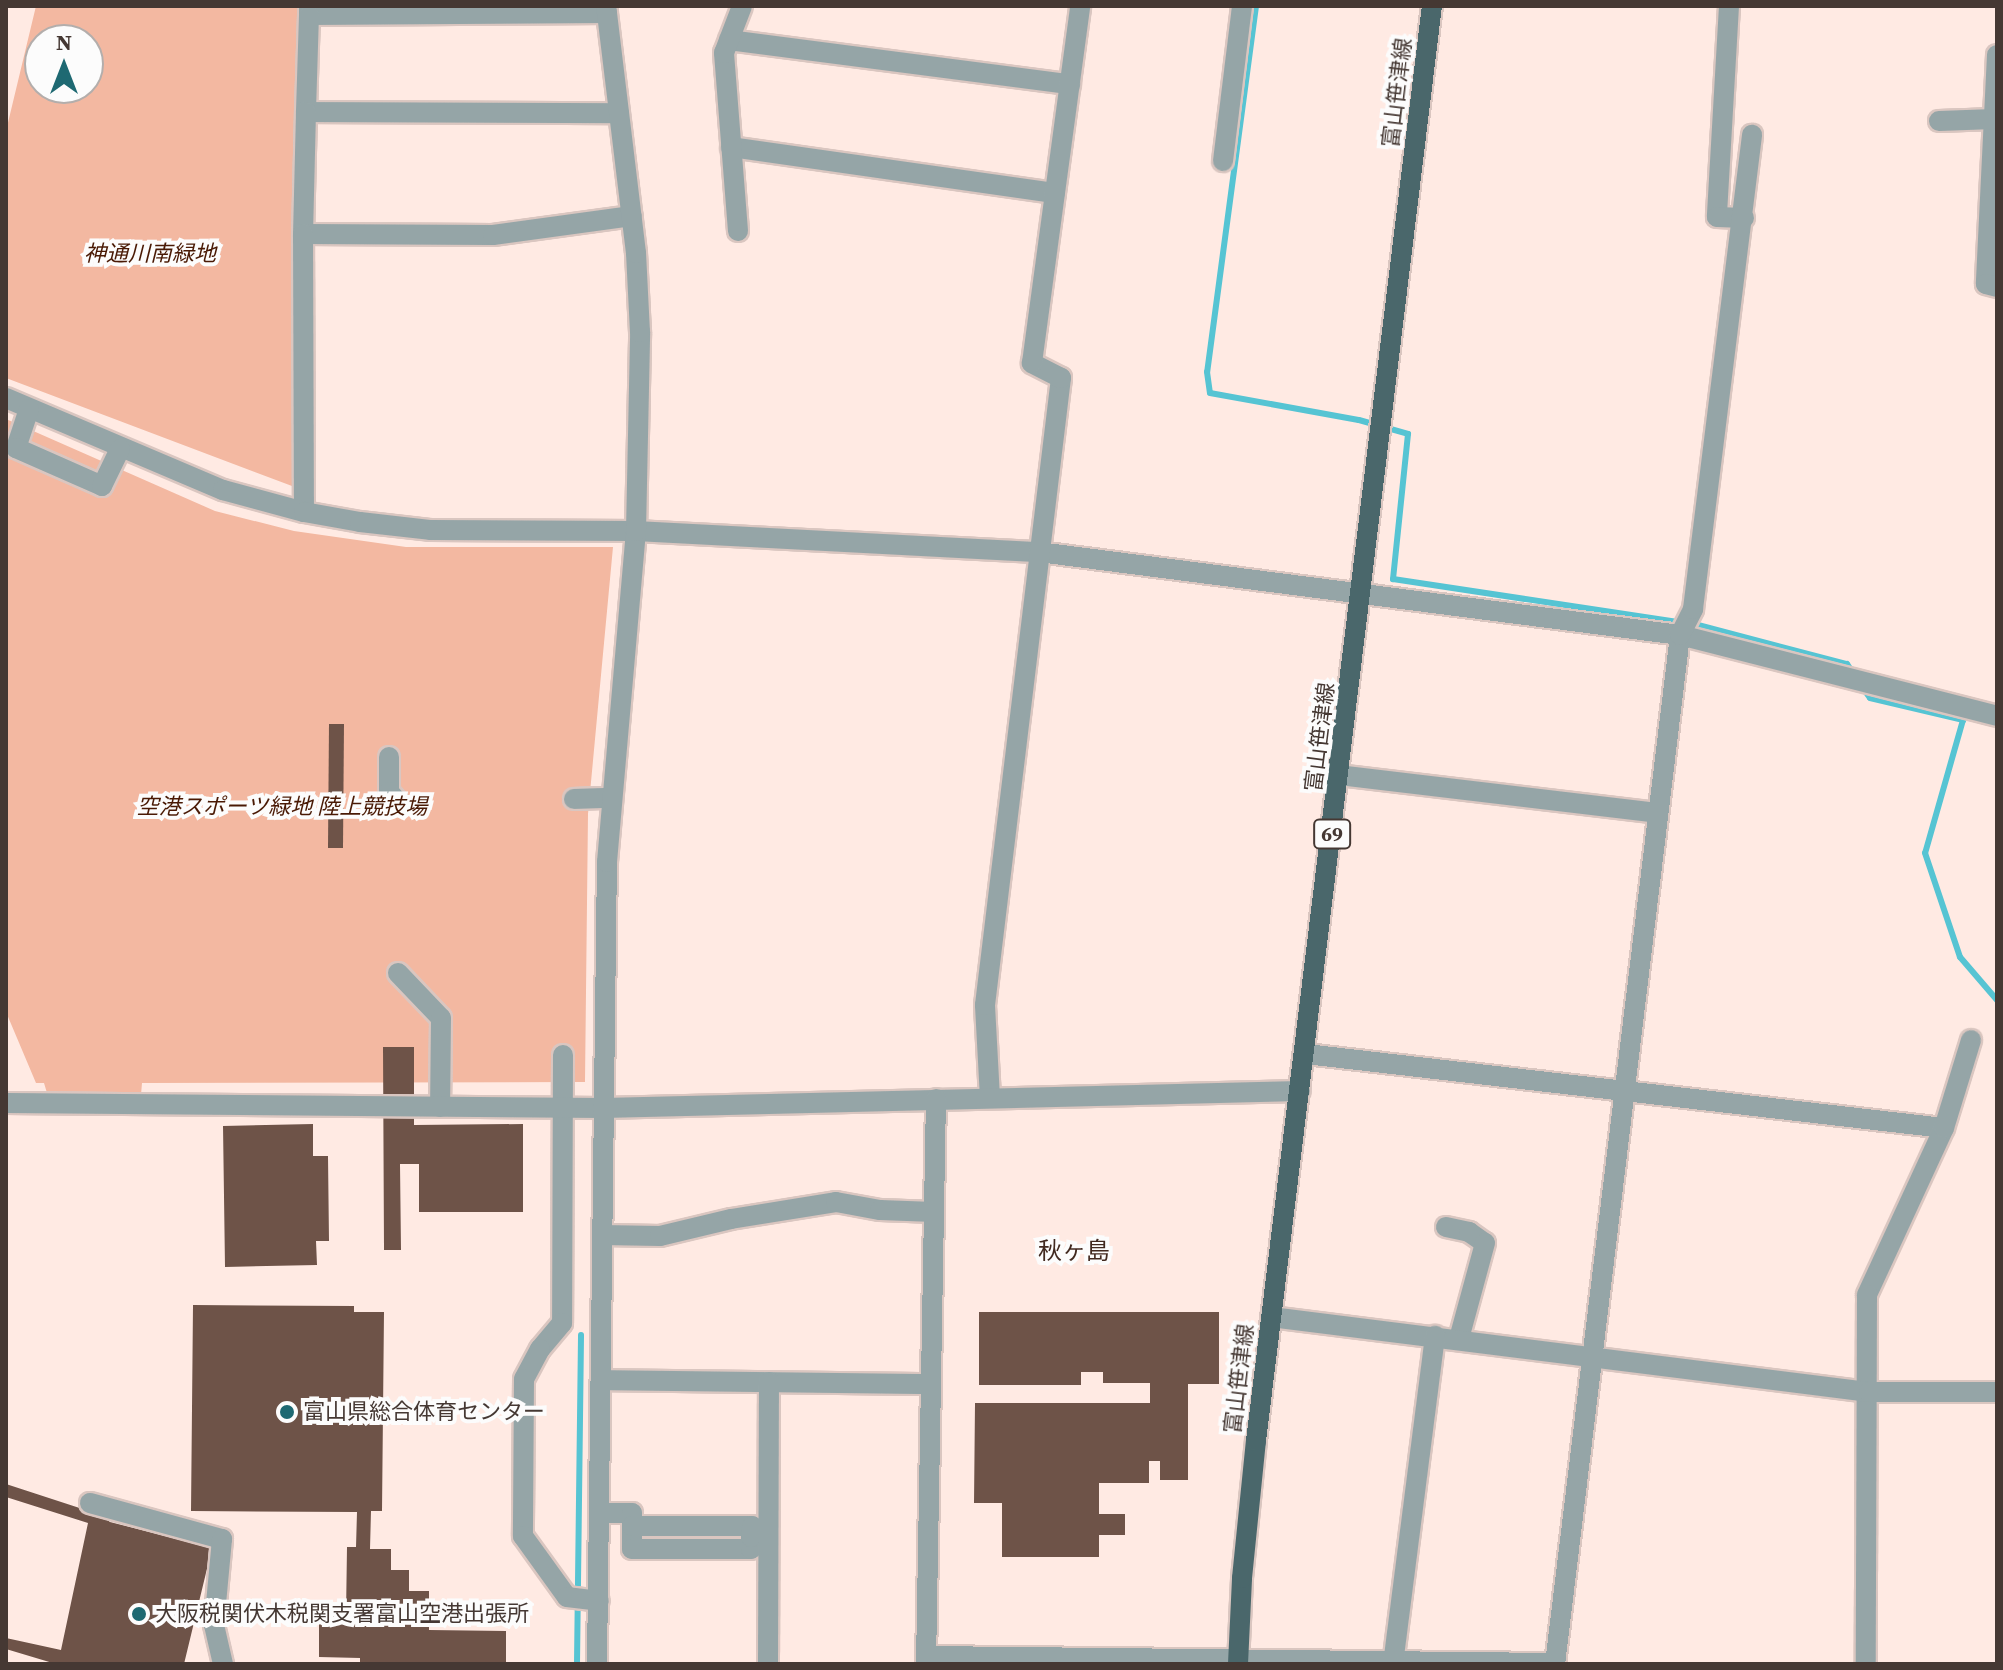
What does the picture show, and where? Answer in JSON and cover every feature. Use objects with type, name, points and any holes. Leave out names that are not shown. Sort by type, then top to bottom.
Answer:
[{"type":"main road","name":"富山笹津線","points":[[1238,1663],[1244,1563],[1271,1317],[1306,1054],[1432,6]]},
{"type":"street","points":[[738,231],[724,53],[742,6]]},
{"type":"street","points":[[990,1098],[985,1005],[1061,378],[1032,363],[1080,6]]},
{"type":"street","points":[[1223,161],[1242,6]]},
{"type":"street","points":[[1729,6],[1717,217],[1744,218]]},
{"type":"street","points":[[304,512],[303,234],[309,10],[606,9],[632,216],[640,332],[636,531],[610,798],[603,1108],[600,1513],[584,1600],[597,1664]]},
{"type":"street","points":[[729,40],[1070,84]]},
{"type":"street","points":[[1997,55],[1993,210],[1986,284],[1997,287]]},
{"type":"street","points":[[306,112],[619,113]]},
{"type":"street","points":[[1939,121],[1994,119]]},
{"type":"street","points":[[936,1099],[926,1660],[1555,1664],[1680,635],[1693,609],[1752,135]]},
{"type":"street","points":[[731,147],[1055,193]]},
{"type":"street","points":[[303,234],[493,235],[632,216]]},
{"type":"street","points":[[6,398],[120,449],[223,490],[304,512],[430,530],[636,531],[1039,552],[1680,635],[1997,716]]},
{"type":"street","points":[[29,409],[16,448],[102,486],[120,449]]},
{"type":"street","points":[[389,757],[389,792],[398,802]]},
{"type":"street","points":[[1339,775],[1658,813]]},
{"type":"street","points":[[574,799],[610,798]]},
{"type":"street","points":[[398,973],[441,1018],[440,1107]]},
{"type":"street","points":[[1866,1664],[1867,1295],[1944,1128],[1971,1040]]},
{"type":"street","points":[[1306,1054],[1944,1128]]},
{"type":"street","points":[[563,1055],[562,1323],[540,1349],[524,1379],[523,1536],[584,1600]]},
{"type":"street","points":[[6,1103],[156,1110],[603,1108],[1300,1091]]},
{"type":"street","points":[[602,1235],[660,1236],[731,1219],[836,1202],[880,1210],[934,1212]]},
{"type":"street","points":[[1446,1227],[1469,1232],[1485,1243],[1459,1339]]},
{"type":"street","points":[[1271,1317],[1869,1392],[1997,1392]]},
{"type":"street","points":[[1393,1663],[1435,1336]]},
{"type":"street","points":[[602,1380],[930,1384]]},
{"type":"street","points":[[768,1664],[760,1537],[769,1382]]},
{"type":"street","points":[[90,1503],[154,1514],[222,1539],[214,1625],[223,1664]]},
{"type":"street","points":[[600,1513],[632,1513],[632,1549],[751,1549],[760,1537]]},
{"type":"green space","name":"神通川南緑地","points":[[36,6],[298,6],[292,486],[6,378],[6,131],[24,56],[24,104],[104,104],[104,24],[32,24]]},
{"type":"green space","name":"空港スポーツ緑地 陸上競技場","points":[[6,419],[215,511],[294,531],[406,547],[613,547],[588,814],[585,1082],[142,1083],[141,1095],[47,1093],[44,1083],[36,1083],[6,1012]]},
{"type":"building","points":[[329,724],[344,724],[343,848],[328,848]]},
{"type":"building","points":[[383,1047],[414,1047],[414,1125],[523,1124],[523,1212],[419,1212],[419,1164],[400,1164],[401,1250],[384,1250]]},
{"type":"building","points":[[313,1124],[313,1156],[328,1156],[329,1241],[316,1241],[317,1265],[225,1267],[223,1126]]},
{"type":"building","name":"富山県総合体育センター","points":[[193,1305],[354,1306],[354,1312],[384,1312],[382,1511],[371,1511],[370,1549],[391,1549],[391,1570],[409,1570],[409,1591],[429,1591],[429,1630],[506,1631],[506,1664],[360,1664],[360,1658],[319,1657],[319,1615],[346,1615],[347,1547],[356,1547],[357,1512],[191,1511]]},
{"type":"building","points":[[979,1312],[1219,1312],[1219,1384],[1188,1384],[1188,1480],[1160,1480],[1160,1461],[1149,1461],[1149,1483],[1099,1483],[1099,1514],[1125,1514],[1125,1535],[1099,1535],[1099,1557],[1002,1557],[1002,1503],[974,1503],[975,1403],[1150,1403],[1150,1383],[1103,1383],[1103,1372],[1081,1372],[1081,1385],[979,1385]]},
{"type":"building","points":[[6,1484],[101,1515],[110,1522],[212,1548],[184,1664],[56,1664],[6,1649],[6,1638],[61,1650],[88,1523],[6,1497]]},
{"type":"waterway","points":[[1256,6],[1207,372],[1210,393],[1359,420],[1408,434],[1393,579],[1698,625],[1847,664],[1853,673]]},
{"type":"waterway","points":[[1863,688],[1870,698],[1963,720],[1925,853],[1960,957],[1997,1000]]},
{"type":"waterway","points":[[577,1664],[581,1335]]},
{"type":"place","name":"富山県総合体育センター","points":[[287,1412]]},
{"type":"place","name":"大阪税関伏木税関支署富山空港出張所","points":[[139,1614]]},
{"type":"district","name":"秋ヶ島","points":[[1074,1251]]}]
